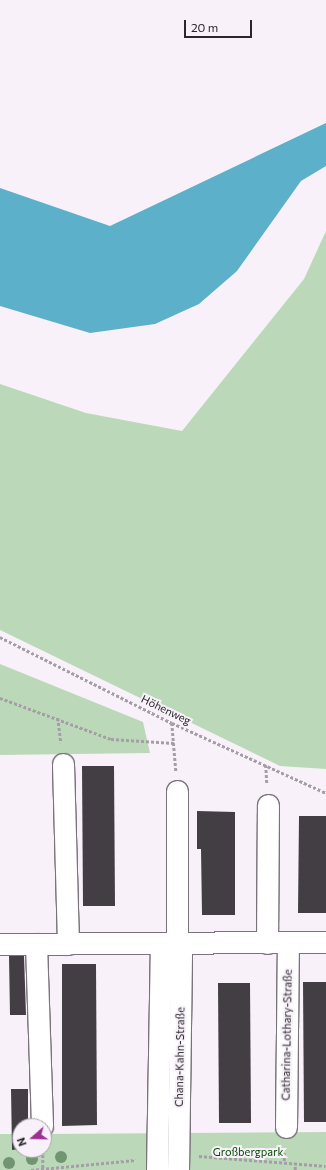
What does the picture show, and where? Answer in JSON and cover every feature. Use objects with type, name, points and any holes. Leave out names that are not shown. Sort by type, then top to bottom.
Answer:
[{"type":"street","points":[[63,764],[68,944]]},
{"type":"street","points":[[173,943],[177,791]]},
{"type":"street","name":"Catharina-Lothary-Straße","points":[[268,805],[278,943],[286,1127]]},
{"type":"street","points":[[0,944],[326,942]]},
{"type":"street","name":"Chana-Kahn-Straße","points":[[157,1170],[173,943]]},
{"type":"street","name":"Chana-Kahn-Straße","points":[[173,943],[178,1170]]},
{"type":"street","points":[[36,944],[42,1118]]},
{"type":"path","name":"Höhenweg","points":[[0,637],[172,723],[326,794]]},
{"type":"path","points":[[0,698],[111,739],[174,743]]},
{"type":"path","points":[[172,723],[177,791]]},
{"type":"path","points":[[43,1158],[43,1169]]},
{"type":"path","points":[[295,1163],[295,1170]]},
{"type":"green space","points":[[326,231],[326,769],[280,766],[0,630],[0,384],[86,413],[182,431],[304,279]]},
{"type":"green space","points":[[0,664],[143,722],[150,753],[0,755]]},
{"type":"green space","name":"Großbergpark","points":[[326,1132],[326,1170],[0,1170],[0,1134],[12,1134],[12,1158],[52,1158],[52,1134]]},
{"type":"water","points":[[326,123],[326,166],[301,181],[237,271],[199,304],[155,324],[90,333],[0,306],[0,188],[110,226]]},
{"type":"building","points":[[82,766],[114,766],[115,906],[83,906]]},
{"type":"building","points":[[197,811],[235,812],[235,915],[202,915],[201,849],[197,849]]},
{"type":"building","points":[[299,816],[326,816],[326,913],[298,913]]},
{"type":"building","points":[[9,956],[24,956],[26,1015],[10,1015]]},
{"type":"building","points":[[62,964],[96,964],[97,1125],[62,1126]]},
{"type":"building","points":[[303,982],[326,982],[326,1122],[304,1122]]},
{"type":"building","points":[[218,983],[250,983],[251,1123],[219,1123]]},
{"type":"building","points":[[11,1089],[28,1089],[28,1118],[12,1118],[12,1150]]}]
